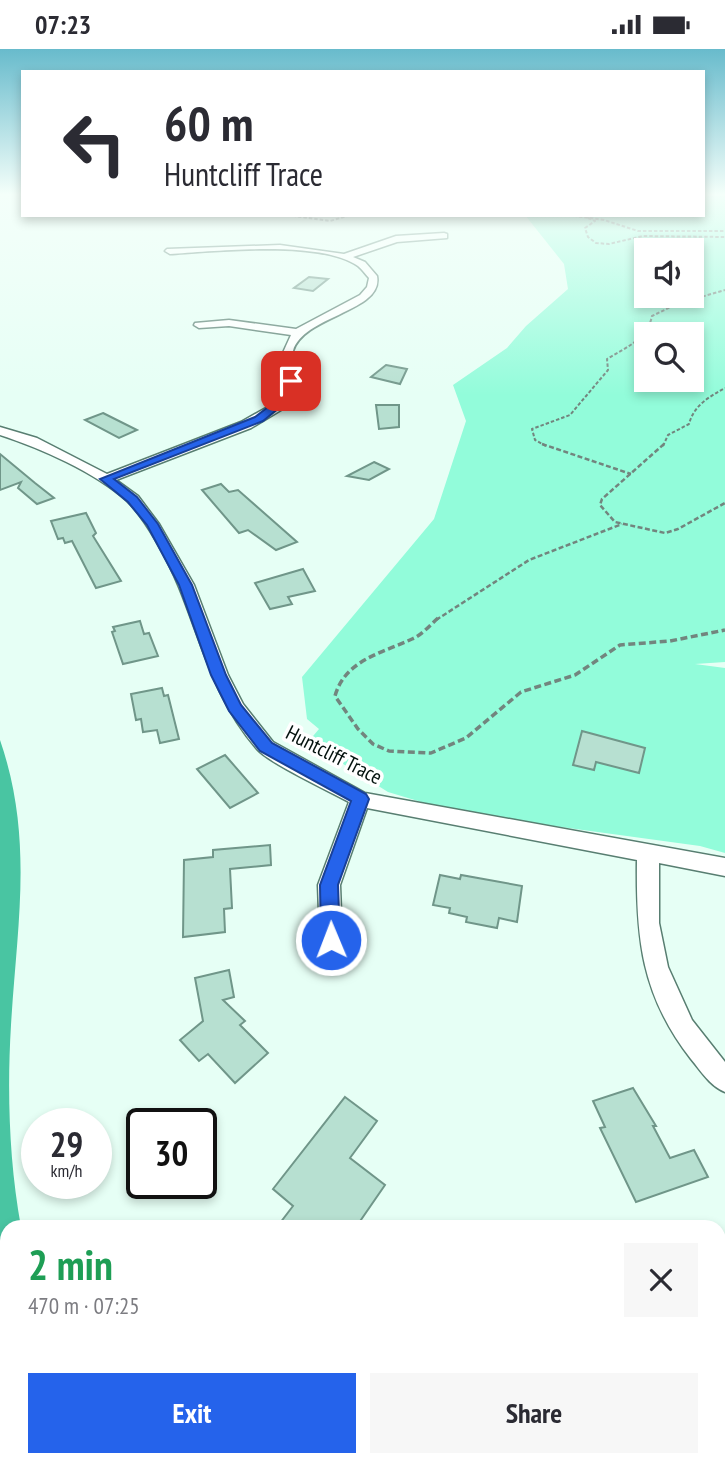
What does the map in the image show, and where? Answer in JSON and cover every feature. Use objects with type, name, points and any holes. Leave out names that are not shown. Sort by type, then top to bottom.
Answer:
[{"type":"street","points":[[106,479],[246,425],[277,407],[290,389],[287,353],[299,333],[364,298],[372,288],[374,278],[371,272],[354,262]]},
{"type":"street","points":[[199,325],[229,323],[299,333]]},
{"type":"street","name":"Huntcliff Trace","points":[[0,431],[32,441],[106,479],[133,499],[152,524],[186,585],[219,675],[235,707],[266,747],[360,799],[407,810],[725,867]]},
{"type":"street","points":[[331,940],[329,885],[360,799]]},
{"type":"street","points":[[648,853],[648,926],[657,968],[671,1009],[701,1054],[725,1080]]},
{"type":"path","points":[[631,474],[544,445],[535,440],[533,429],[570,415],[608,370],[607,359],[641,338],[649,330],[652,316],[677,304],[725,290]]},
{"type":"path","points":[[725,388],[698,405],[690,424],[668,435],[664,445],[602,499],[600,505],[615,522],[655,532],[672,532],[725,503]]},
{"type":"path","points":[[622,524],[529,560],[436,620],[415,638],[370,655],[340,682],[335,696],[341,706],[373,744],[389,751],[431,753],[466,738],[522,692],[575,675],[620,646],[670,641],[725,630]]},
{"type":"shaded area","points":[[563,262],[634,262],[634,308],[704,308],[704,262],[725,262],[725,662],[695,664],[725,668],[725,853],[700,846],[458,813],[388,792],[308,742],[319,729],[307,719],[302,677],[434,519],[466,421],[453,385],[507,348],[526,326],[568,289]]},
{"type":"shaded area","points":[[0,740],[17,812],[20,882],[9,1075],[10,1126],[20,1220],[0,1220]]},
{"type":"building","points":[[309,277],[328,279],[313,291],[294,288]]},
{"type":"building","points":[[386,365],[407,369],[400,384],[371,377]]},
{"type":"building","points":[[376,405],[399,405],[399,427],[379,429]]},
{"type":"building","points":[[103,413],[137,430],[119,438],[85,420]]},
{"type":"building","points":[[0,454],[54,498],[37,504],[18,488],[21,482],[0,490]]},
{"type":"building","points":[[374,462],[389,469],[369,480],[347,476]]},
{"type":"building","points":[[221,484],[229,492],[238,490],[297,542],[276,550],[248,530],[239,533],[202,490]]},
{"type":"building","points":[[86,513],[96,533],[93,536],[121,581],[96,588],[72,541],[65,543],[63,538],[58,539],[51,521]]},
{"type":"building","points":[[303,569],[315,591],[288,597],[292,604],[270,609],[255,583]]},
{"type":"building","points":[[140,621],[144,634],[149,633],[158,656],[123,664],[112,632],[115,631],[113,627]]},
{"type":"building","points":[[162,688],[164,696],[168,695],[179,739],[160,743],[157,730],[143,732],[141,719],[136,720],[131,694]]},
{"type":"building","points":[[582,731],[645,748],[639,773],[596,762],[594,770],[573,765]]},
{"type":"building","points":[[225,755],[258,793],[230,808],[197,769]]},
{"type":"building","points":[[270,845],[271,865],[230,869],[232,908],[224,909],[225,932],[183,937],[184,860],[213,857],[213,850]]},
{"type":"building","points":[[440,875],[460,879],[461,875],[522,886],[517,922],[499,918],[497,928],[466,922],[467,917],[449,913],[450,908],[433,905]]},
{"type":"building","points":[[229,970],[234,997],[223,1000],[245,1021],[240,1025],[268,1053],[235,1083],[208,1054],[199,1061],[180,1040],[203,1021],[195,978]]},
{"type":"building","points":[[633,1088],[656,1126],[653,1126],[670,1158],[694,1150],[708,1177],[636,1202],[600,1128],[605,1127],[593,1101]]},
{"type":"building","points":[[345,1097],[377,1121],[350,1158],[385,1185],[361,1220],[282,1220],[293,1206],[273,1189]]},
{"type":"route","points":[[291,381],[286,398],[259,419],[106,479],[133,499],[152,524],[186,585],[219,675],[235,707],[266,747],[360,799],[329,885],[331,940]]}]
